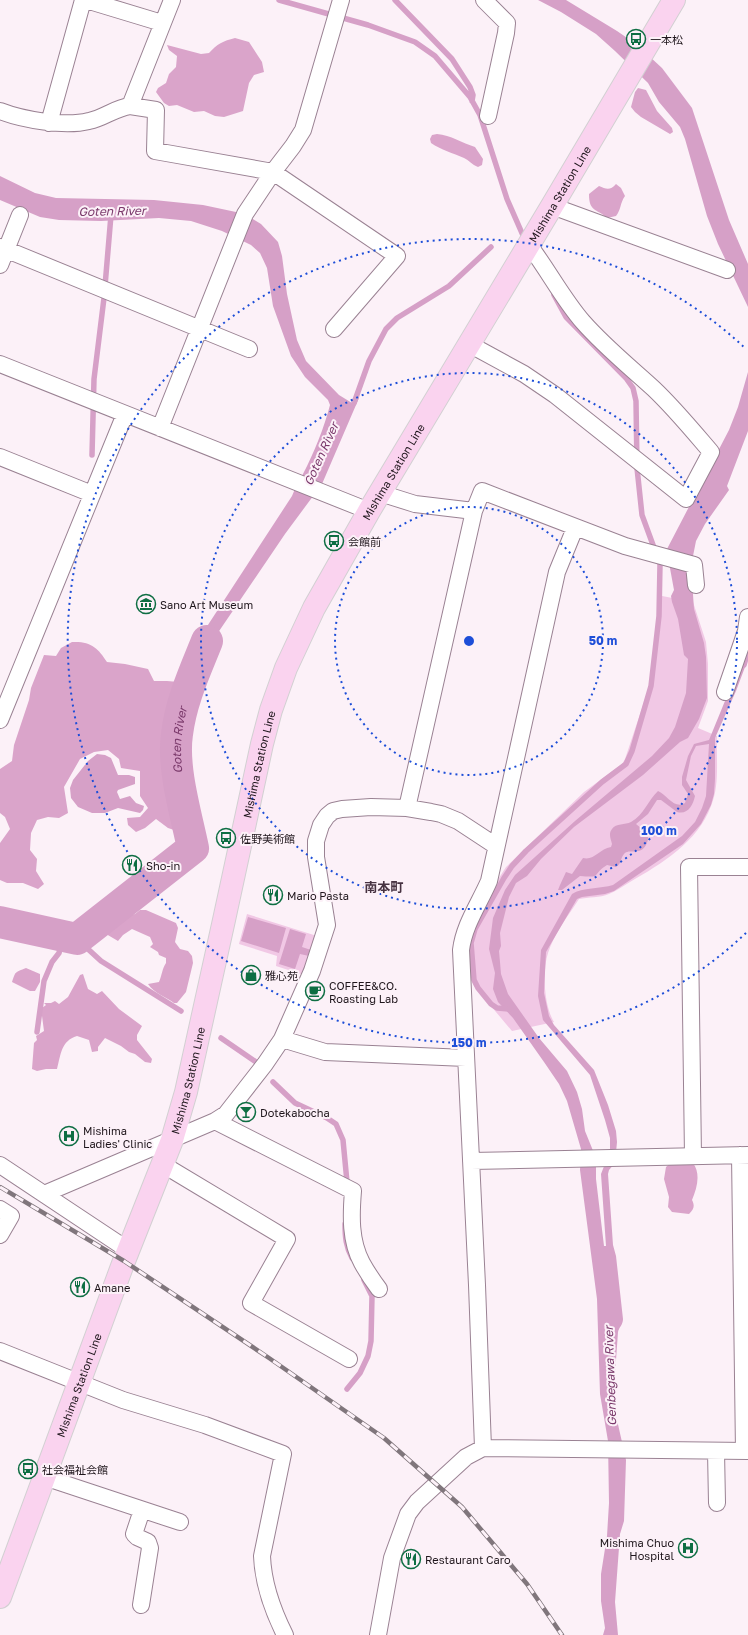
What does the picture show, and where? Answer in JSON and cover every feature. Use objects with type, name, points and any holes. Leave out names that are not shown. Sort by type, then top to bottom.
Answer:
[{"type":"main road","name":"Mishima Station Line","points":[[0,1597],[128,1250],[172,1140],[186,1092],[262,744],[271,710],[286,668],[314,608],[380,492],[529,245],[674,0]]},
{"type":"street","points":[[49,123],[85,0],[162,23]]},
{"type":"street","points":[[130,106],[172,0]]},
{"type":"street","points":[[160,428],[245,214],[303,130],[341,0]]},
{"type":"street","points":[[484,0],[507,24],[488,116]]},
{"type":"street","points":[[0,111],[10,115],[49,123],[90,121],[123,107],[130,106],[156,110],[155,151],[273,172],[397,256],[334,329]]},
{"type":"street","points":[[552,206],[727,270]]},
{"type":"street","points":[[0,265],[3,248],[20,215]]},
{"type":"street","points":[[469,344],[524,374],[555,395],[686,499],[711,452],[655,390],[621,361],[583,322],[567,301],[544,264],[529,245]]},
{"type":"street","points":[[3,248],[249,349]]},
{"type":"street","points":[[0,364],[369,511]]},
{"type":"street","points":[[1,715],[125,414]]},
{"type":"street","points":[[0,457],[92,494]]},
{"type":"street","points":[[407,808],[474,511],[482,491],[574,528],[625,546],[667,556],[694,565],[696,585]]},
{"type":"street","points":[[380,492],[415,504],[474,511]]},
{"type":"street","points":[[483,1448],[461,950],[467,925],[489,881],[557,572],[574,528]]},
{"type":"street","points":[[725,692],[746,631],[748,617]]},
{"type":"street","points":[[44,1194],[215,1121],[226,1114],[246,1091],[282,1039],[312,971],[327,925],[316,856],[316,841],[321,825],[327,816],[333,811],[371,807],[407,808],[441,814],[458,821],[496,846]]},
{"type":"street","points":[[693,1156],[689,867],[748,867]]},
{"type":"street","points":[[282,1039],[325,1052],[466,1058]]},
{"type":"street","points":[[215,1121],[353,1191],[352,1213],[355,1244],[362,1262],[379,1290]]},
{"type":"street","points":[[378,1635],[392,1558],[408,1514],[417,1502],[466,1457],[483,1448],[746,1451],[744,1155],[471,1161]]},
{"type":"street","points":[[162,1164],[287,1239],[251,1303],[349,1359]]},
{"type":"street","points":[[0,1165],[128,1250]]},
{"type":"street","points":[[0,1209],[11,1216],[0,1235]]},
{"type":"street","points":[[0,1351],[124,1400],[205,1425],[283,1454],[262,1556],[262,1564],[274,1612],[285,1635]]},
{"type":"street","points":[[716,1451],[717,1503]]},
{"type":"street","points":[[44,1477],[180,1522]]},
{"type":"street","points":[[141,1605],[150,1548],[148,1542],[134,1534],[142,1510]]},
{"type":"shaded area","points":[[235,38],[249,42],[262,62],[264,72],[254,75],[249,83],[243,111],[224,117],[215,116],[204,111],[194,112],[177,105],[169,106],[164,103],[156,92],[158,88],[166,83],[169,74],[176,67],[177,56],[169,50],[167,45],[201,54],[209,53],[220,43]]},
{"type":"shaded area","points":[[638,88],[646,90],[657,111],[672,128],[673,132],[670,134],[641,117],[631,107],[635,92]]},
{"type":"shaded area","points":[[437,134],[452,137],[475,147],[483,159],[482,165],[478,167],[466,159],[443,150],[431,143],[430,139],[432,135]]},
{"type":"shaded area","points":[[616,184],[621,188],[625,196],[616,216],[607,218],[592,207],[589,200],[589,194],[599,186],[608,189],[612,188]]},
{"type":"shaded area","points":[[657,595],[693,602],[706,642],[708,664],[708,701],[698,728],[717,736],[717,781],[714,798],[705,819],[697,831],[666,860],[609,894],[579,899],[554,939],[546,960],[546,998],[554,1022],[512,1031],[474,986],[471,978],[468,941],[499,878],[506,867],[584,792],[622,764],[625,759],[649,687],[657,631]]},
{"type":"shaded area","points":[[72,642],[79,642],[93,646],[107,662],[148,669],[154,681],[179,682],[182,694],[175,710],[174,731],[169,744],[180,815],[173,821],[174,830],[168,828],[156,819],[145,828],[136,832],[128,825],[127,818],[140,817],[148,808],[140,796],[140,771],[121,768],[119,759],[108,750],[94,752],[80,759],[64,787],[68,813],[59,818],[48,817],[37,820],[31,833],[30,850],[37,859],[36,871],[44,884],[38,889],[23,883],[7,883],[0,880],[0,843],[10,829],[5,817],[0,813],[0,769],[12,761],[14,745],[29,700],[31,688],[44,655],[56,656],[61,648]]},
{"type":"shaded area","points":[[140,910],[146,910],[176,923],[178,928],[175,942],[180,949],[188,951],[192,956],[193,963],[186,992],[177,1003],[174,1003],[157,992],[148,984],[159,982],[166,963],[166,958],[159,955],[158,952],[150,947],[153,944],[150,937],[132,929],[123,935],[118,941],[101,931],[100,926],[104,924],[121,922],[127,916],[135,914]]},
{"type":"shaded area","points":[[247,914],[317,936],[304,975],[276,966],[277,956],[239,944]]},
{"type":"shaded area","points":[[26,968],[40,974],[40,982],[35,991],[30,991],[12,982],[16,972]]},
{"type":"shaded area","points":[[83,974],[88,989],[97,994],[102,991],[119,1009],[142,1026],[137,1035],[137,1040],[152,1059],[151,1063],[145,1062],[135,1054],[105,1038],[98,1047],[98,1051],[92,1052],[89,1040],[77,1036],[68,1041],[62,1049],[57,1069],[37,1071],[32,1069],[34,1043],[37,1040],[36,1036],[44,1031],[42,1008],[46,1005],[44,1003],[51,1003],[55,1001],[59,1004],[68,997],[80,975]]},
{"type":"shaded area","points":[[671,1163],[693,1163],[697,1172],[698,1176],[692,1200],[694,1207],[689,1214],[672,1212],[668,1207],[669,1197],[664,1179],[666,1167]]},
{"type":"water","points":[[538,0],[566,0],[636,44],[662,68],[692,108],[729,220],[748,264],[748,307],[718,244],[707,216],[685,139],[680,127],[659,102],[648,83],[596,34],[561,12]]},
{"type":"water","points":[[0,176],[35,193],[56,198],[154,200],[203,205],[236,212],[248,216],[261,224],[278,242],[282,256],[287,294],[297,340],[306,361],[339,395],[352,403],[355,396],[359,398],[322,484],[285,534],[213,640],[198,685],[185,680],[204,631],[292,496],[315,449],[330,405],[328,400],[305,377],[291,356],[273,306],[267,268],[260,253],[251,245],[222,231],[191,221],[159,218],[101,221],[59,220],[40,217],[0,200]]},
{"type":"water","name":"Genbegawa River","points":[[748,372],[748,431],[727,486],[729,490],[705,524],[696,541],[691,566],[694,609],[704,643],[706,657],[707,698],[699,719],[688,738],[680,742],[643,775],[574,827],[541,859],[527,876],[516,883],[509,897],[500,933],[501,946],[499,951],[501,974],[508,994],[539,1038],[567,1071],[577,1092],[582,1109],[585,1131],[596,1158],[596,1179],[604,1246],[606,1246],[601,1174],[610,1151],[610,1138],[590,1075],[543,1020],[538,996],[541,950],[572,894],[581,890],[613,885],[682,836],[695,822],[706,796],[709,744],[696,746],[691,756],[686,780],[695,796],[693,803],[687,811],[681,813],[677,812],[661,800],[657,800],[648,814],[636,824],[648,834],[647,842],[644,848],[638,851],[626,852],[616,867],[607,865],[596,875],[592,877],[580,876],[562,890],[558,890],[566,872],[572,874],[583,858],[590,858],[611,847],[612,844],[610,835],[612,829],[618,825],[629,823],[635,819],[658,791],[678,805],[685,803],[688,794],[682,785],[682,777],[688,756],[694,744],[709,740],[743,657],[748,659],[736,691],[715,738],[714,794],[711,805],[701,824],[683,844],[614,891],[577,899],[546,952],[544,993],[549,1016],[554,1025],[594,1070],[608,1105],[616,1131],[617,1142],[615,1163],[609,1170],[608,1174],[613,1245],[616,1256],[623,1319],[618,1332],[613,1402],[626,1460],[624,1521],[620,1534],[615,1602],[618,1635],[603,1635],[605,1628],[601,1601],[601,1574],[607,1536],[609,1503],[608,1441],[600,1394],[597,1299],[580,1170],[581,1149],[567,1101],[559,1084],[513,1018],[498,1002],[493,989],[495,973],[489,949],[493,918],[505,890],[515,875],[575,821],[652,756],[669,738],[675,727],[686,693],[688,659],[684,655],[678,619],[672,602],[671,596],[674,590],[667,549],[729,430],[738,407]]},
{"type":"water","points":[[97,754],[105,755],[111,758],[118,775],[129,775],[135,777],[135,784],[118,790],[117,792],[120,799],[130,796],[136,803],[144,806],[140,813],[118,808],[105,813],[92,813],[78,807],[71,798],[70,788],[73,780],[88,761]]},
{"type":"water","points":[[248,917],[286,928],[279,953],[241,941]]},
{"type":"water","points":[[290,929],[306,934],[302,947],[311,950],[309,956],[300,954],[295,969],[279,964]]},
{"type":"waterway","points":[[279,0],[368,25],[415,42],[435,56],[470,97],[480,115],[507,199],[525,240]]},
{"type":"waterway","points":[[395,0],[452,59],[470,87],[473,95],[472,101]]},
{"type":"waterway","points":[[92,455],[94,379],[104,298],[111,215]]},
{"type":"waterway","points":[[354,403],[369,361],[386,329],[397,318],[449,286],[491,247]]},
{"type":"waterway","points":[[509,1009],[497,1008],[491,1004],[478,988],[474,980],[471,943],[475,929],[512,866],[526,851],[602,782],[626,764],[632,751],[651,686],[659,616],[660,564],[642,515],[637,468],[636,401],[633,388],[626,378],[566,317],[554,295]]},
{"type":"waterway","name":"Goten River","points":[[0,922],[77,939],[193,848],[180,791],[176,761],[176,747],[179,722],[185,698],[207,641]]},
{"type":"waterway","points":[[744,665],[748,651]]},
{"type":"waterway","points":[[37,1032],[44,981],[52,962],[59,953],[63,936]]},
{"type":"waterway","points":[[77,939],[101,961],[181,1011]]},
{"type":"waterway","points":[[221,1038],[256,1062]]},
{"type":"waterway","points":[[273,1082],[295,1103],[327,1118],[336,1124],[343,1140],[347,1182]]},
{"type":"waterway","points":[[345,1224],[346,1242],[352,1258]]},
{"type":"waterway","points":[[347,1389],[360,1373],[368,1356],[371,1341],[372,1296],[364,1280]]},
{"type":"railway","points":[[0,1187],[124,1261],[269,1358],[384,1438],[462,1507],[527,1584],[562,1635]]},
{"type":"place","name":"一本松","points":[[636,39]]},
{"type":"place","name":"会館前","points":[[334,541]]},
{"type":"place","name":"Sano Art Museum","points":[[146,604]]},
{"type":"place","name":"佐野美術館","points":[[226,838]]},
{"type":"place","name":"Sho-in","points":[[132,865]]},
{"type":"place","name":"Mario Pasta","points":[[273,895]]},
{"type":"place","name":"雅心苑","points":[[251,975]]},
{"type":"place","name":"COFFEE&CO. Roasting Lab","points":[[315,991]]},
{"type":"place","name":"Dotekabocha","points":[[246,1112]]},
{"type":"place","name":"Mishima Ladies' Clinic","points":[[69,1136]]},
{"type":"place","name":"Amane","points":[[80,1287]]},
{"type":"place","name":"社会福祉会館","points":[[28,1469]]},
{"type":"place","name":"Mishima Chuo Hospital","points":[[688,1548]]},
{"type":"place","name":"Restaurant Caro","points":[[411,1559]]},
{"type":"district","name":"南本町","points":[[384,887]]}]
